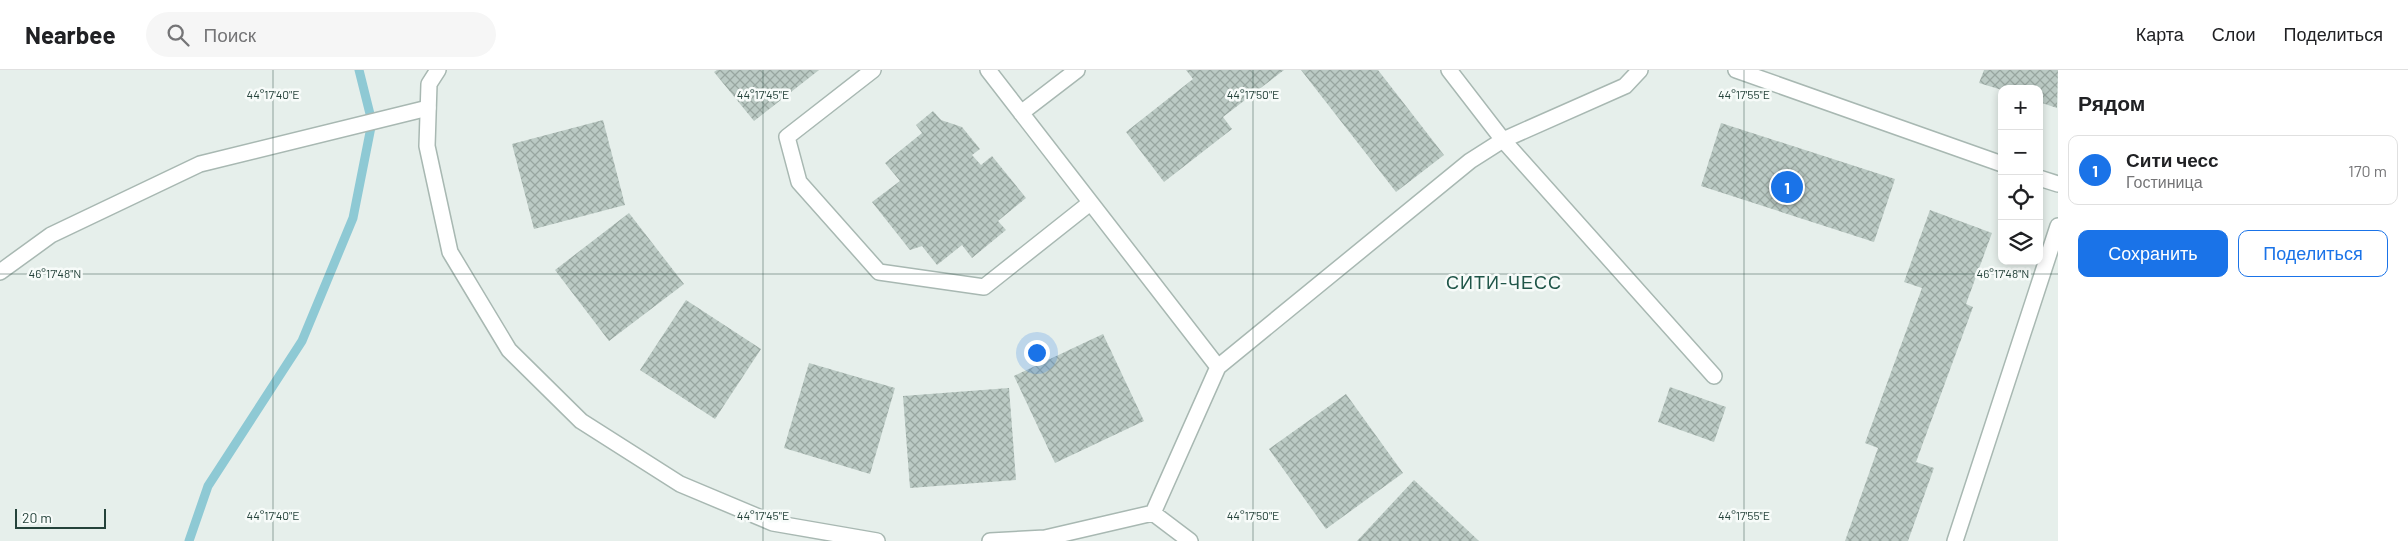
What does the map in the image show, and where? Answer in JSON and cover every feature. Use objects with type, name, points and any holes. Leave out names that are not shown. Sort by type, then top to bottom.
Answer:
[{"type":"street","points":[[438,70],[429,84],[427,146],[450,252],[509,350],[575,414],[680,484],[773,523],[877,541]]},
{"type":"street","points":[[874,70],[787,137],[799,182],[879,272],[984,288],[1090,203]]},
{"type":"street","points":[[988,70],[1218,367]]},
{"type":"street","points":[[1022,113],[1076,70]]},
{"type":"street","points":[[1449,70],[1503,140],[1714,376]]},
{"type":"street","points":[[1153,513],[1218,367],[1470,161],[1503,140],[1625,86],[1640,70]]},
{"type":"street","points":[[1736,70],[1998,163]]},
{"type":"street","points":[[0,272],[51,234],[200,164],[428,108]]},
{"type":"street","points":[[2043,179],[2058,184]]},
{"type":"street","points":[[1955,541],[2058,226]]},
{"type":"street","points":[[990,541],[1045,538],[1153,513]]},
{"type":"street","points":[[1153,513],[1190,541]]},
{"type":"building","points":[[717,70],[819,70],[754,121],[714,72]]},
{"type":"building","points":[[1186,70],[1284,70],[1223,117],[1232,129],[1164,182],[1126,132],[1193,79]]},
{"type":"building","points":[[1301,70],[1378,70],[1444,155],[1396,192]]},
{"type":"building","points":[[1984,70],[2058,70],[2057,108],[2043,103],[2043,85],[1998,85],[1998,89],[1979,83]]},
{"type":"building","points":[[933,111],[941,120],[962,127],[980,149],[972,155],[981,165],[992,156],[1026,198],[998,221],[1006,230],[972,258],[962,245],[937,265],[922,246],[910,250],[872,202],[900,181],[885,163],[922,133],[916,125]]},
{"type":"building","points":[[603,120],[625,205],[534,229],[512,144]]},
{"type":"building","points":[[1721,123],[1895,179],[1874,242],[1701,186]]},
{"type":"building","points":[[1930,210],[1992,233],[1966,304],[1973,307],[1916,462],[1934,468],[1908,541],[1845,541],[1878,448],[1865,443],[1922,288],[1904,282]]},
{"type":"building","points":[[629,213],[684,284],[609,341],[555,270]]},
{"type":"building","points":[[686,300],[761,349],[715,419],[640,370]]},
{"type":"building","points":[[1103,334],[1144,421],[1055,463],[1014,376]]},
{"type":"building","points":[[809,363],[895,388],[870,474],[784,448]]},
{"type":"building","points":[[1670,387],[1726,407],[1714,442],[1658,422]]},
{"type":"building","points":[[1009,388],[1016,480],[910,488],[903,396]]},
{"type":"building","points":[[1346,394],[1403,473],[1326,529],[1269,449]]},
{"type":"building","points":[[1414,480],[1479,541],[1357,541]]},
{"type":"waterway","points":[[189,541],[208,486],[302,341],[353,218],[372,122],[359,70]]},
{"type":"place","name":"Сити чесс","points":[[1787,187]]},
{"type":"district","name":"СИТИ-ЧЕСС","points":[[1504,282]]}]
